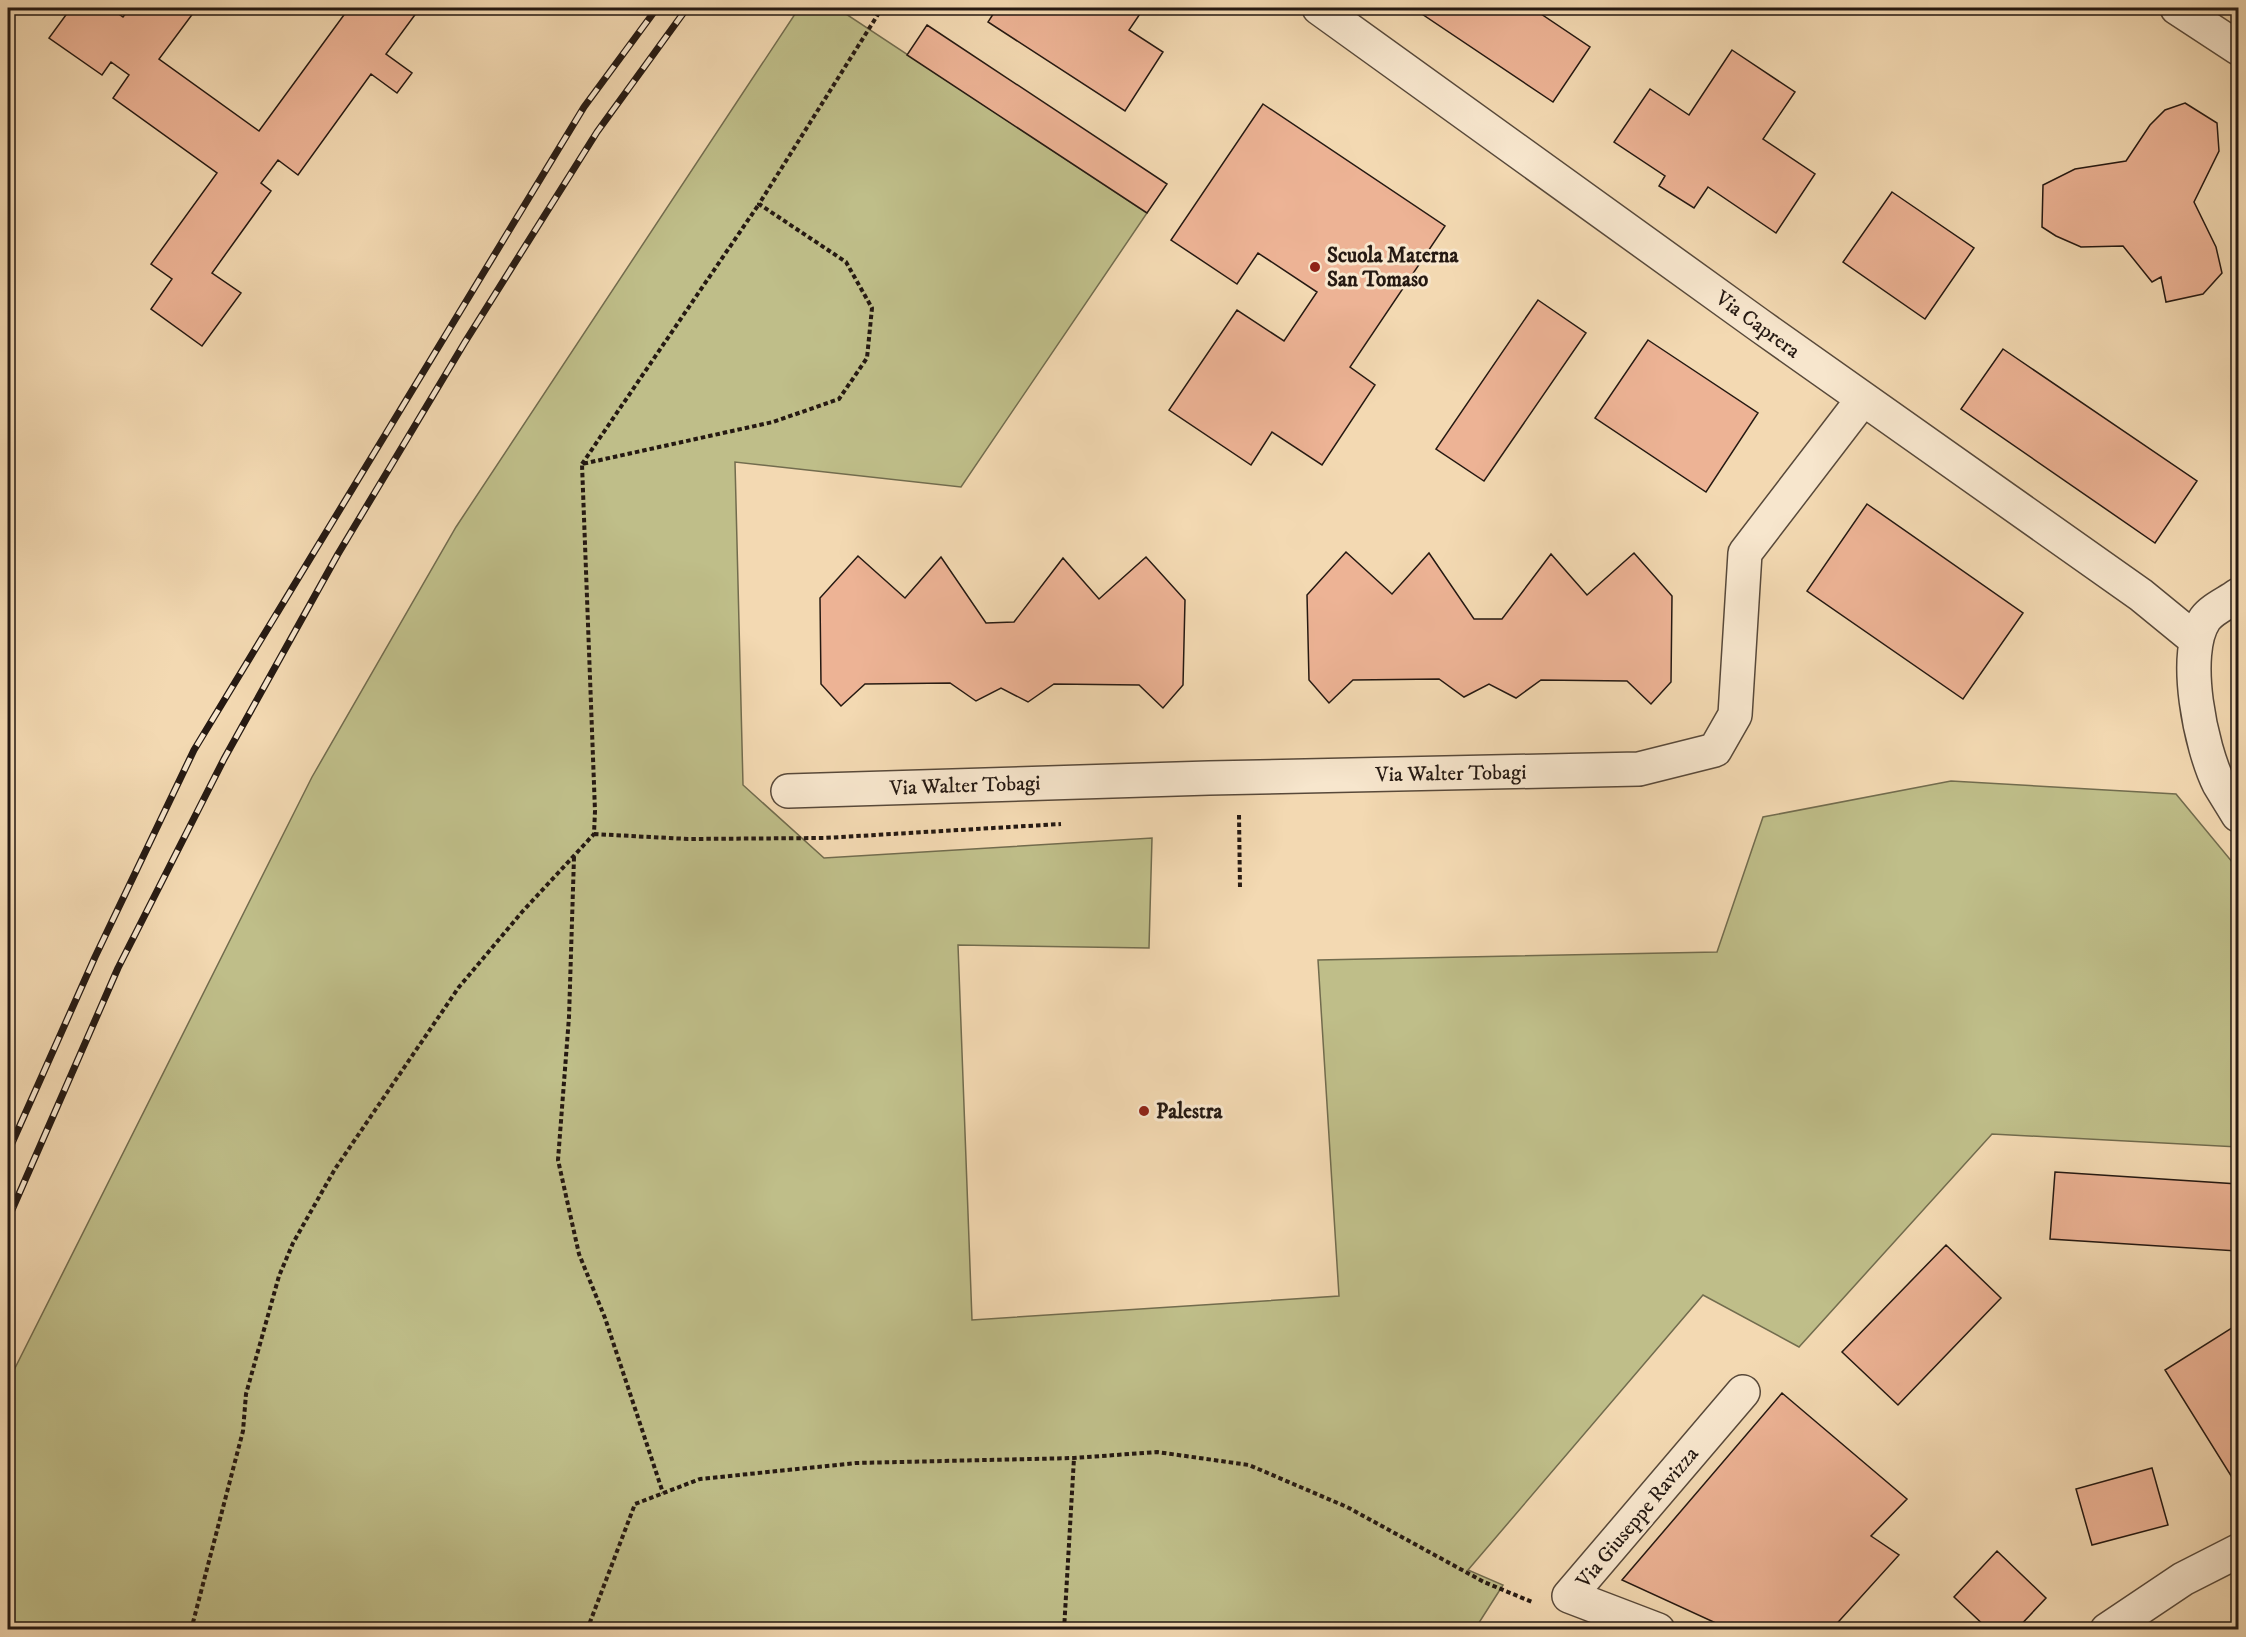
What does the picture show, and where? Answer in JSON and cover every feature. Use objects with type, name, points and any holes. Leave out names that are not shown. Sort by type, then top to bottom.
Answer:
[{"type":"street","name":"Via Caprera","points":[[1319,8],[1863,399],[2141,595],[2196,640]]},
{"type":"street","points":[[2177,8],[2238,48]]},
{"type":"street","name":"Via Walter Tobagi","points":[[788,791],[1221,778],[1639,769],[1715,750],[1735,715],[1745,553],[1863,399]]},
{"type":"street","points":[[2238,595],[2206,618],[2196,640],[2194,686],[2201,732],[2218,783],[2238,815]]},
{"type":"street","name":"Via Giuseppe Ravizza","points":[[1658,1629],[1569,1596],[1743,1392]]},
{"type":"street","points":[[2107,1629],[2183,1579],[2238,1551]]},
{"type":"path","points":[[191,1629],[243,1431],[246,1394],[279,1276],[293,1243],[335,1169],[459,987],[522,912],[594,834],[582,464],[759,204],[882,8]]},
{"type":"path","points":[[582,464],[773,422],[839,399],[867,358],[872,308],[846,261],[759,204]]},
{"type":"path","points":[[1227,814],[1239,813],[1240,889]]},
{"type":"path","points":[[594,834],[688,839],[824,838],[1061,824]]},
{"type":"path","points":[[574,857],[569,1017],[558,1160],[579,1254],[604,1318],[663,1492]]},
{"type":"path","points":[[587,1629],[635,1504],[700,1479],[856,1463],[1074,1458],[1157,1452],[1249,1465],[1347,1507],[1484,1582],[1536,1604]]},
{"type":"path","points":[[1064,1629],[1074,1458]]},
{"type":"shaded area","points":[[799,8],[837,8],[1147,213],[961,487],[735,462],[743,785],[824,858],[1152,838],[1149,948],[958,945],[972,1320],[1339,1296],[1318,960],[1717,952],[1763,817],[1951,781],[2176,794],[2238,869],[2238,1147],[1992,1134],[1799,1347],[1703,1295],[1468,1570],[1503,1585],[1475,1629],[8,1629],[8,1382],[312,777],[456,527]]},
{"type":"building","points":[[71,8],[110,8],[123,17],[130,8],[197,8],[159,59],[259,131],[349,8],[420,8],[386,54],[412,73],[397,93],[371,74],[298,175],[278,160],[261,183],[271,191],[212,273],[241,293],[202,346],[151,309],[172,279],[151,264],[217,173],[113,98],[129,75],[111,62],[102,75],[49,38]]},
{"type":"building","points":[[997,8],[1144,8],[1129,30],[1163,52],[1125,111],[988,22]]},
{"type":"building","points":[[1413,8],[1532,8],[1590,47],[1553,102]]},
{"type":"building","points":[[927,25],[1167,184],[1147,213],[907,55]]},
{"type":"building","points":[[1732,50],[1795,92],[1763,139],[1815,174],[1776,233],[1708,187],[1694,208],[1659,186],[1665,176],[1614,142],[1650,89],[1689,115]]},
{"type":"building","points":[[2185,103],[2217,123],[2219,151],[2194,202],[2216,247],[2222,273],[2203,294],[2166,302],[2161,277],[2152,282],[2123,246],[2081,247],[2042,227],[2043,185],[2075,169],[2126,161],[2150,125],[2165,110]]},
{"type":"building","points":[[1263,104],[1445,226],[1350,367],[1375,385],[1322,465],[1272,432],[1251,465],[1169,410],[1237,310],[1284,341],[1317,292],[1258,253],[1237,284],[1171,240]]},
{"type":"building","points":[[1892,192],[1974,248],[1925,319],[1843,262]]},
{"type":"building","points":[[1538,300],[1586,333],[1484,481],[1436,449]]},
{"type":"building","points":[[1648,340],[1758,413],[1706,492],[1595,418]]},
{"type":"building","points":[[2003,349],[2197,481],[2155,543],[1961,409]]},
{"type":"building","points":[[1867,504],[2023,613],[1963,699],[1807,591]]},
{"type":"building","points":[[1346,552],[1392,594],[1429,553],[1474,619],[1502,619],[1551,554],[1587,595],[1634,553],[1672,596],[1671,682],[1651,704],[1627,681],[1541,680],[1516,698],[1489,684],[1464,697],[1439,679],[1353,680],[1329,703],[1309,680],[1307,595]]},
{"type":"building","points":[[858,556],[905,598],[941,557],[986,623],[1014,622],[1063,558],[1099,599],[1146,557],[1185,600],[1183,685],[1163,708],[1139,685],[1054,684],[1028,702],[1001,688],[976,701],[950,683],[865,684],[841,706],[821,684],[820,598]]},
{"type":"building","points":[[2055,1172],[2238,1184],[2237,1251],[2050,1239]]},
{"type":"building","points":[[1946,1245],[2001,1298],[1898,1405],[1842,1352]]},
{"type":"building","points":[[2238,1324],[2238,1476],[2233,1479],[2165,1370]]},
{"type":"building","points":[[1782,1393],[1907,1499],[1871,1536],[1899,1555],[1831,1630],[1791,1630],[1785,1625],[1781,1630],[1731,1630],[1622,1580]]},
{"type":"building","points":[[2152,1468],[2168,1525],[2092,1545],[2076,1489]]},
{"type":"building","points":[[1997,1551],[2046,1598],[2016,1630],[1989,1630],[1954,1597]]},
{"type":"building","points":[[2238,1622],[2238,1630],[2229,1630]]},
{"type":"building","points":[[1970,1623],[1977,1630],[1964,1630]]},
{"type":"railway","points":[[8,1152],[95,957],[194,750],[584,107],[657,8]]},
{"type":"railway","points":[[8,1219],[118,968],[224,759],[338,554],[465,342],[597,132],[687,8]]},
{"type":"place","name":"Scuola Materna San Tomaso","points":[[1315,267]]},
{"type":"place","name":"Palestra","points":[[1144,1111]]}]
